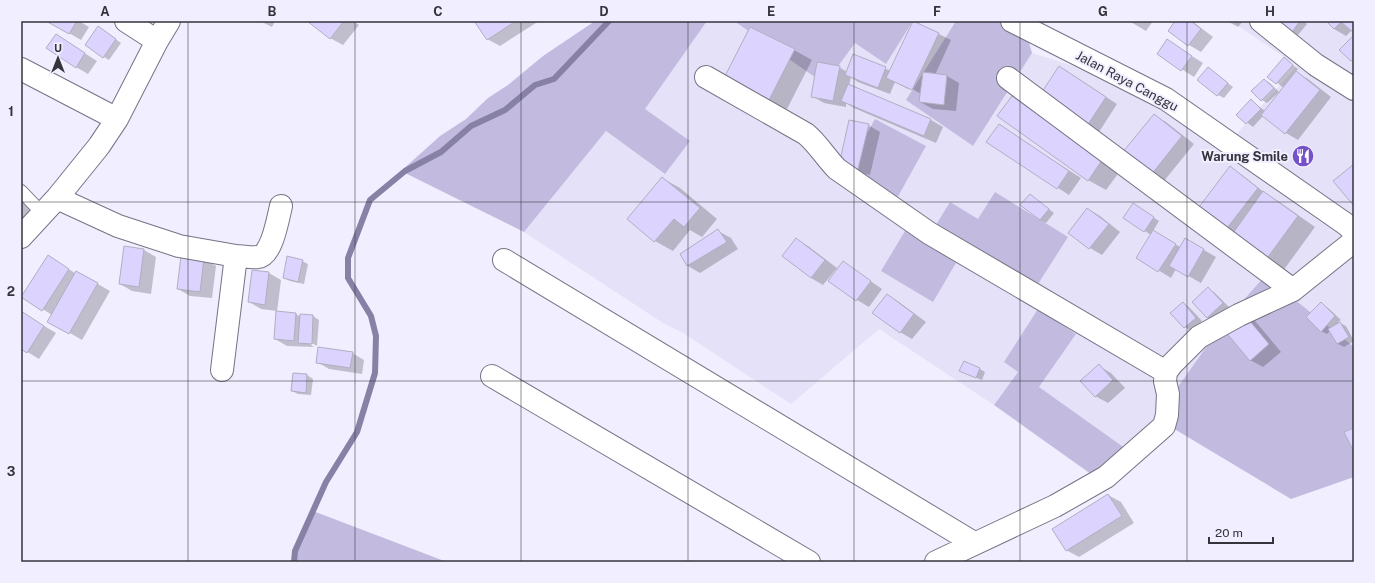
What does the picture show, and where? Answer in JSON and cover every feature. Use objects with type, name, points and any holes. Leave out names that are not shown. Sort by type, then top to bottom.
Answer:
[{"type":"street","points":[[126,21],[157,41]]},
{"type":"street","points":[[21,237],[57,198],[99,146],[117,119],[157,41],[169,21]]},
{"type":"street","name":"Jalan Raya Canggu","points":[[1012,21],[1166,100],[1352,229]]},
{"type":"street","points":[[1261,21],[1316,65],[1354,89]]},
{"type":"street","points":[[21,69],[117,119]]},
{"type":"street","points":[[706,77],[806,134],[816,143],[837,168],[929,233],[1166,372]]},
{"type":"street","points":[[1008,78],[1292,290]]},
{"type":"street","points":[[57,198],[118,226],[179,246],[236,256],[259,257],[266,254],[270,248],[281,206]]},
{"type":"street","points":[[936,562],[1055,506],[1106,477],[1164,426],[1167,415],[1168,394],[1165,381],[1166,372],[1198,337],[1239,315],[1292,290],[1352,229]]},
{"type":"street","points":[[222,370],[236,256]]},
{"type":"street","points":[[504,260],[974,544]]},
{"type":"street","points":[[492,376],[809,562]]},
{"type":"lane","points":[[21,191],[43,214]]},
{"type":"shaded area","points":[[595,21],[707,21],[645,109],[690,141],[665,174],[606,131],[524,232],[401,171],[440,136],[466,119],[488,98],[508,85],[543,56]]},
{"type":"shaded area","points":[[707,21],[734,21],[792,61],[855,42],[886,64],[913,21],[956,21],[907,100],[973,146],[1032,53],[1111,78],[1233,138],[1297,66],[1234,23],[1236,21],[1354,21],[1354,347],[1338,335],[1156,418],[1129,451],[1039,387],[1076,334],[1004,361],[1018,372],[994,405],[879,329],[791,404],[683,333],[663,323],[524,232],[606,131],[665,174],[690,141],[644,109]]},
{"type":"shaded area","points":[[734,21],[913,21],[886,64],[855,43],[825,84]]},
{"type":"shaded area","points":[[956,21],[1017,21],[1024,25],[1032,53],[973,146],[906,100]]},
{"type":"shaded area","points":[[875,119],[926,146],[891,209],[840,182]]},
{"type":"shaded area","points":[[995,192],[1068,237],[1031,295],[963,251],[933,302],[881,271],[911,221],[931,233],[950,202],[978,219]]},
{"type":"shaded area","points":[[1265,276],[1354,347],[1354,477],[1291,499],[1156,418],[1224,322]]},
{"type":"shaded area","points":[[1038,309],[1076,334],[1039,387],[1129,451],[1105,484],[994,405],[1018,372],[1004,362]]},
{"type":"shaded area","points":[[313,511],[447,562],[291,562]]},
{"type":"building","points":[[46,21],[77,21],[69,34]]},
{"type":"building","points":[[307,21],[344,21],[330,39]]},
{"type":"building","points":[[474,21],[516,21],[487,40]]},
{"type":"building","points":[[913,21],[939,33],[912,90],[886,78]]},
{"type":"building","points":[[1175,21],[1191,21],[1201,29],[1188,46],[1168,31]]},
{"type":"building","points":[[1277,21],[1300,21],[1292,32]]},
{"type":"building","points":[[1326,21],[1354,21],[1354,33],[1341,22],[1334,29]]},
{"type":"building","points":[[98,26],[116,39],[103,58],[85,45]]},
{"type":"building","points":[[750,27],[795,49],[769,100],[724,78]]},
{"type":"building","points":[[56,34],[85,53],[76,68],[46,48]]},
{"type":"building","points":[[1354,35],[1354,58],[1351,61],[1339,50]]},
{"type":"building","points":[[1167,39],[1192,56],[1181,71],[1157,54]]},
{"type":"building","points":[[853,54],[886,67],[878,88],[845,75]]},
{"type":"building","points":[[1284,57],[1293,65],[1276,84],[1267,77]]},
{"type":"building","points":[[817,62],[840,66],[833,101],[811,97]]},
{"type":"building","points":[[1059,66],[1106,97],[1087,126],[1040,95]]},
{"type":"building","points":[[1208,67],[1228,83],[1217,96],[1197,80]]},
{"type":"building","points":[[1296,71],[1320,90],[1285,134],[1261,115]]},
{"type":"building","points":[[923,72],[947,75],[944,105],[919,102]]},
{"type":"building","points":[[1264,79],[1274,88],[1261,101],[1251,91]]},
{"type":"building","points":[[848,84],[931,119],[924,136],[841,101]]},
{"type":"building","points":[[1012,96],[1102,160],[1088,181],[997,116]]},
{"type":"building","points":[[1251,99],[1261,109],[1246,124],[1236,115]]},
{"type":"building","points":[[1154,114],[1182,136],[1151,175],[1122,153]]},
{"type":"building","points":[[849,120],[869,124],[858,169],[839,165]]},
{"type":"building","points":[[999,124],[1069,171],[1057,189],[986,142]]},
{"type":"building","points":[[1354,164],[1354,206],[1333,181]]},
{"type":"building","points":[[1230,166],[1258,188],[1224,232],[1196,211]]},
{"type":"building","points":[[662,177],[700,208],[684,227],[674,219],[654,242],[627,219]]},
{"type":"building","points":[[1263,191],[1298,216],[1265,261],[1231,236]]},
{"type":"building","points":[[1030,194],[1049,209],[1040,220],[1020,205]]},
{"type":"building","points":[[1133,203],[1154,217],[1144,232],[1123,218]]},
{"type":"building","points":[[1087,208],[1109,224],[1089,249],[1068,233]]},
{"type":"building","points":[[718,229],[727,242],[687,266],[680,254]]},
{"type":"building","points":[[1153,230],[1176,244],[1158,272],[1136,258]]},
{"type":"building","points":[[796,238],[825,260],[811,278],[782,256]]},
{"type":"building","points":[[1185,238],[1204,249],[1188,277],[1169,266]]},
{"type":"building","points":[[124,246],[144,249],[139,287],[119,284]]},
{"type":"building","points":[[48,255],[69,269],[42,311],[21,297]]},
{"type":"building","points":[[181,256],[204,258],[200,292],[177,289]]},
{"type":"building","points":[[287,256],[303,260],[298,282],[283,278]]},
{"type":"building","points":[[843,261],[871,281],[856,301],[828,281]]},
{"type":"building","points":[[252,270],[269,272],[265,305],[248,302]]},
{"type":"building","points":[[76,271],[98,283],[69,334],[47,322]]},
{"type":"building","points":[[1208,287],[1223,303],[1207,318],[1192,302]]},
{"type":"building","points":[[887,294],[914,314],[900,333],[872,313]]},
{"type":"building","points":[[1183,302],[1196,318],[1184,328],[1170,313]]},
{"type":"building","points":[[1321,302],[1335,316],[1321,332],[1306,317]]},
{"type":"building","points":[[21,311],[44,326],[27,353],[21,349]]},
{"type":"building","points":[[276,311],[296,313],[294,341],[274,339]]},
{"type":"building","points":[[300,314],[313,315],[312,344],[298,343]]},
{"type":"building","points":[[1244,314],[1269,344],[1250,361],[1224,330]]},
{"type":"building","points":[[1340,322],[1349,337],[1337,344],[1328,329]]},
{"type":"building","points":[[318,347],[353,352],[350,368],[316,363]]},
{"type":"building","points":[[964,361],[980,368],[976,378],[959,371]]},
{"type":"building","points":[[1099,364],[1113,380],[1095,397],[1080,381]]},
{"type":"building","points":[[293,373],[307,374],[306,393],[291,391]]},
{"type":"building","points":[[1354,428],[1354,452],[1344,432]]},
{"type":"building","points":[[1108,494],[1122,516],[1066,551],[1052,529]]},
{"type":"waterway","points":[[294,562],[295,551],[326,482],[357,432],[375,373],[376,336],[371,316],[348,278],[348,258],[370,200],[405,171],[441,152],[471,126],[505,110],[535,85],[554,79],[609,21]]},
{"type":"place","name":"Warung Smile","points":[[1303,156]]}]
